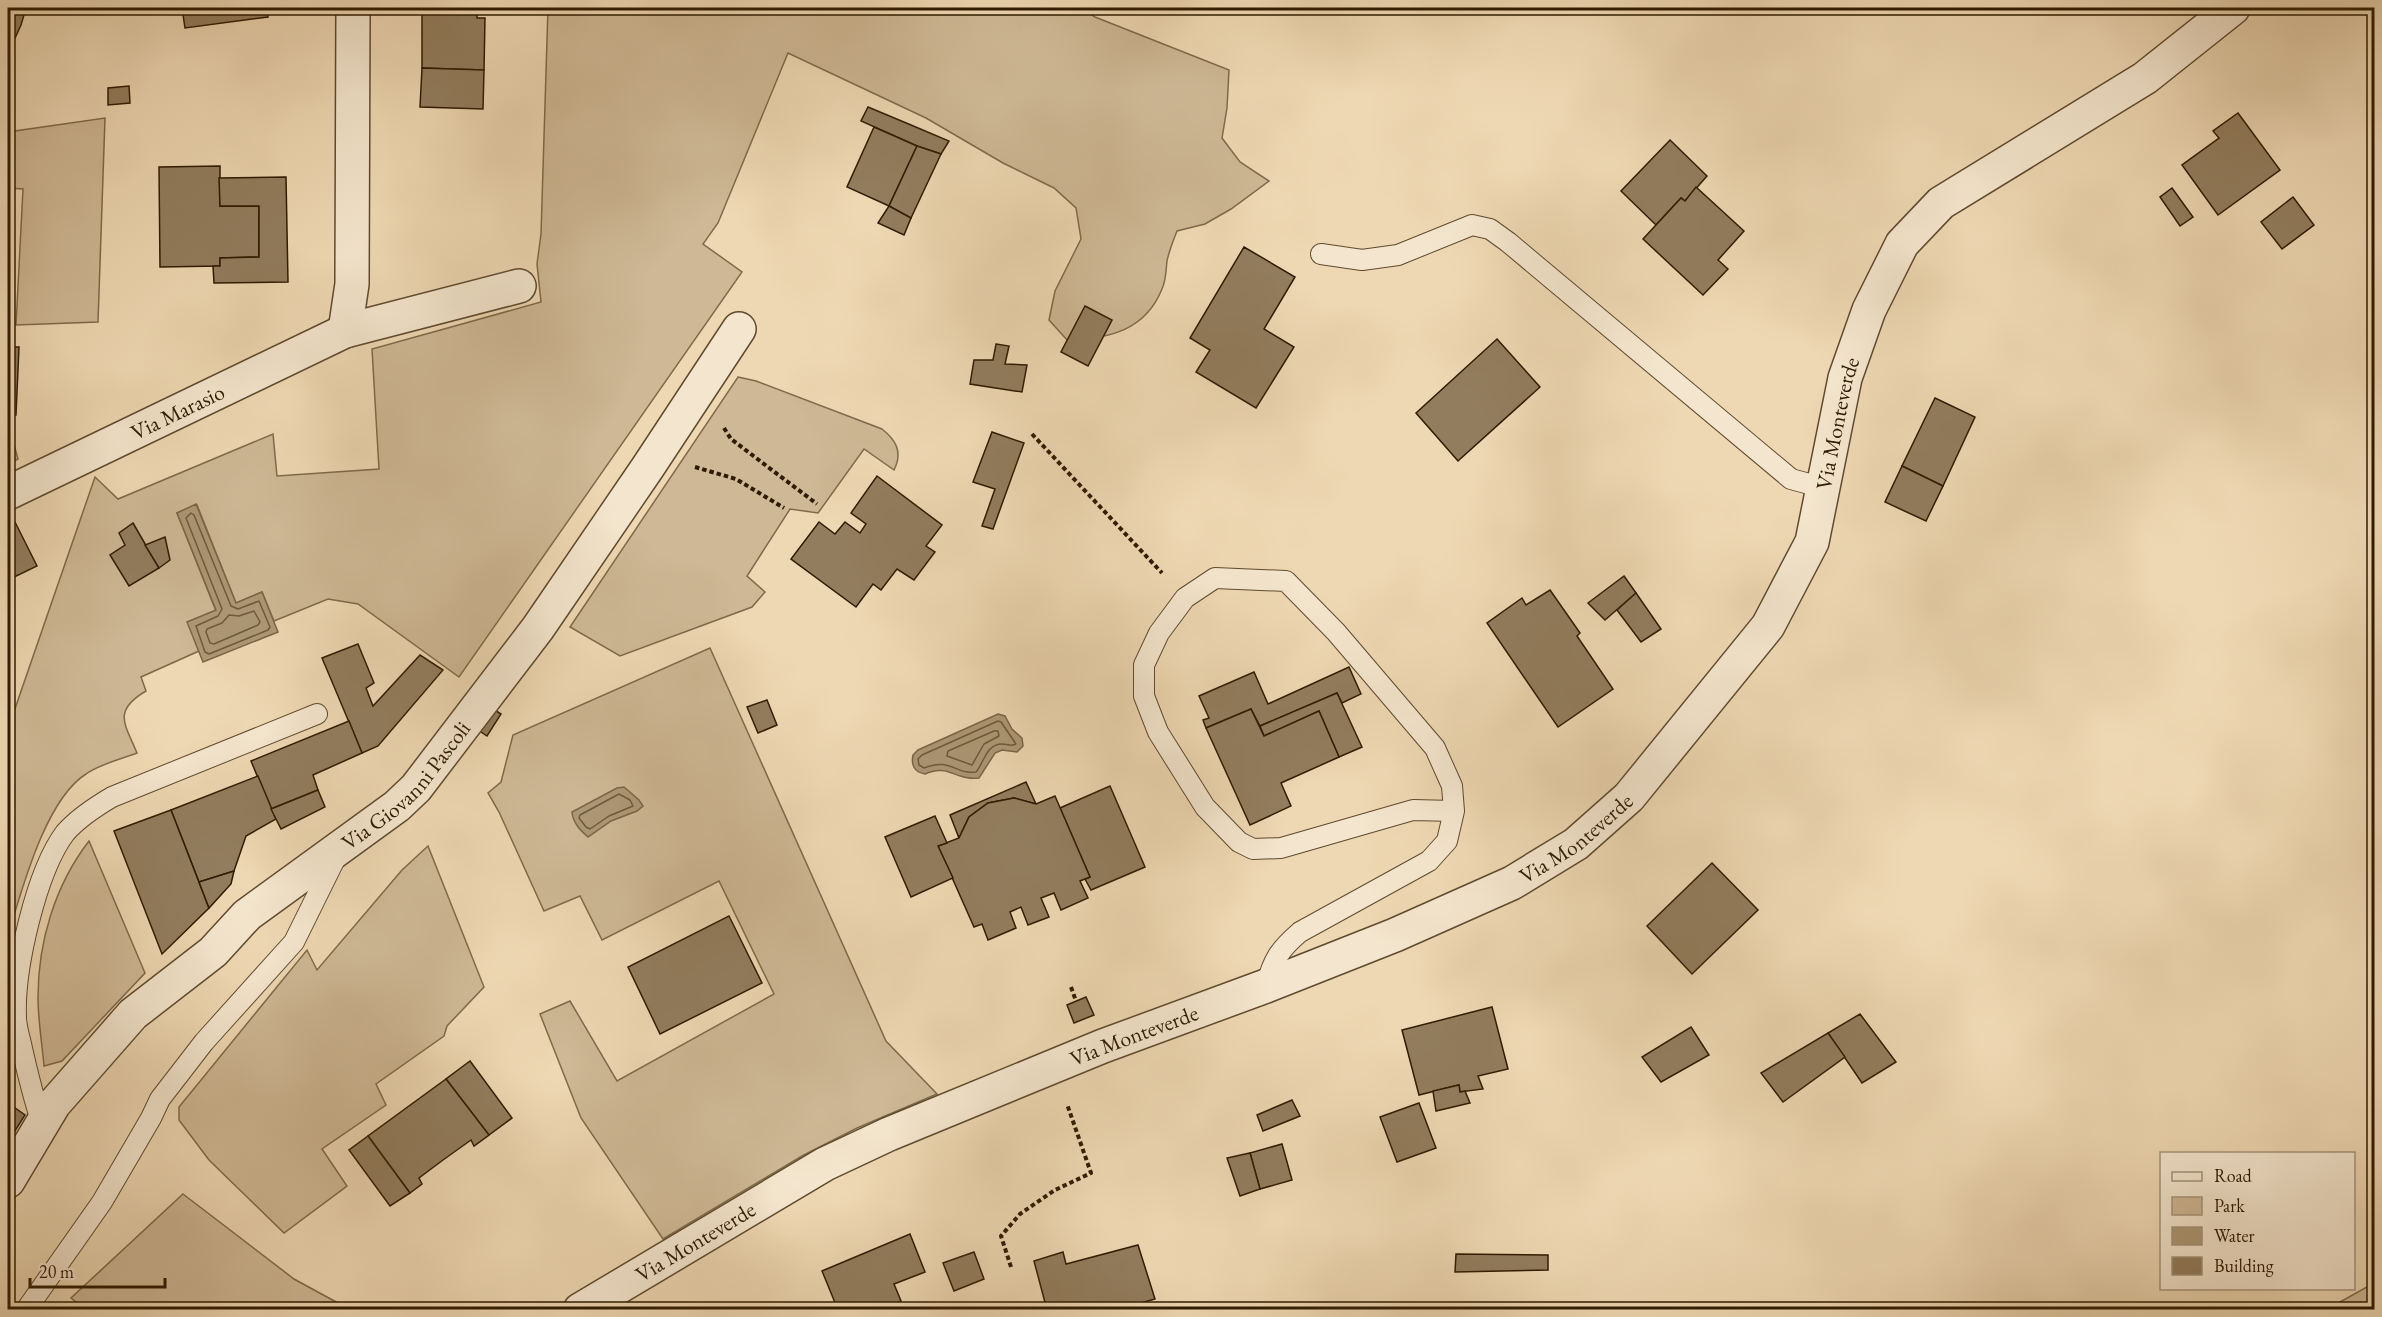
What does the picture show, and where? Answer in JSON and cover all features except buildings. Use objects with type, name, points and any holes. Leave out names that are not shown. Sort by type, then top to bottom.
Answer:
[{"type":"street","points":[[345,331],[352,284],[353,8]]},
{"type":"street","name":"Via Monteverde","points":[[580,1310],[825,1164],[889,1134],[1103,1046],[1266,987],[1395,935],[1512,883],[1576,844],[1629,797],[1768,626],[1812,542],[1845,378],[1869,310],[1902,244],[1941,203],[2145,78],[2232,8]]},
{"type":"street","name":"Via Marasio","points":[[8,493],[345,331],[519,286]]},
{"type":"street","name":"Via Giovanni Pascoli","points":[[8,1181],[54,1104],[133,1014],[213,952],[247,915],[397,806],[416,788],[538,628],[739,329]]},
{"type":"lane","points":[[1321,254],[1362,261],[1398,255],[1472,225],[1490,229],[1791,479],[1824,488]]},
{"type":"lane","points":[[1266,987],[1272,963],[1282,947],[1300,932],[1429,861],[1447,841],[1454,811],[1452,786],[1435,748],[1336,632],[1286,581],[1215,578],[1185,598],[1159,633],[1144,665],[1144,696],[1158,732],[1205,807],[1239,842],[1253,849],[1281,848],[1413,810],[1454,811]]},
{"type":"lane","points":[[42,1123],[33,1096],[16,1018],[19,969],[32,907],[51,859],[65,834],[88,812],[112,797],[316,714]]},
{"type":"lane","points":[[26,1310],[102,1202],[151,1118],[159,1099],[204,1042],[294,942],[339,849]]},
{"type":"path","points":[[690,403],[711,413],[731,439],[818,504]]},
{"type":"path","points":[[1032,434],[1185,598]]},
{"type":"path","points":[[648,467],[675,460],[736,479],[784,508]]},
{"type":"path","points":[[1071,987],[1076,1001]]},
{"type":"path","points":[[1011,1268],[1001,1236],[1020,1214],[1055,1190],[1091,1173],[1065,1099]]},
{"type":"green space","points":[[548,8],[1081,8],[1095,17],[1229,70],[1227,108],[1222,138],[1240,162],[1269,181],[1231,209],[1205,224],[1177,231],[1168,257],[1162,289],[1155,303],[1136,323],[1124,330],[1098,338],[1068,341],[1049,320],[1055,291],[1081,239],[1076,208],[1054,188],[1003,163],[926,118],[788,53],[718,223],[703,244],[742,272],[459,677],[358,604],[328,599],[274,621],[262,592],[236,603],[197,505],[177,513],[216,611],[188,622],[199,651],[141,677],[146,691],[129,705],[124,719],[137,753],[92,770],[71,787],[58,804],[37,847],[8,935],[8,729],[95,477],[118,499],[273,434],[277,476],[379,469],[372,349],[541,302],[537,264],[541,234]]},
{"type":"green space","points":[[105,118],[98,322],[16,325],[23,189],[8,188],[8,132]]},
{"type":"green space","points":[[738,377],[756,381],[882,429],[897,447],[897,464],[894,470],[864,449],[818,513],[790,509],[747,576],[765,592],[752,607],[620,656],[570,627]]},
{"type":"green space","points":[[8,437],[12,437],[18,459],[8,464]]},
{"type":"green space","points":[[710,648],[886,1041],[937,1094],[857,1128],[802,1156],[663,1239],[581,1118],[540,1014],[570,1001],[617,1081],[774,994],[719,881],[602,940],[580,896],[544,911],[488,793],[501,782],[513,735]]},
{"type":"green space","points":[[89,841],[145,973],[62,1061],[44,1066],[38,997],[45,935],[58,895],[77,858]]},
{"type":"green space","points":[[428,846],[484,987],[447,1026],[444,1036],[376,1084],[386,1105],[322,1149],[347,1186],[284,1233],[209,1160],[179,1120],[179,1107],[307,950],[317,970],[402,870]]},
{"type":"green space","points":[[183,1194],[294,1279],[349,1309],[86,1310],[71,1298]]},
{"type":"green space","points":[[2374,1283],[2374,1309],[2328,1309],[2329,1308]]},
{"type":"water","points":[[196,504],[236,603],[262,592],[278,632],[203,662],[187,622],[216,610],[177,513]]},
{"type":"water","points":[[998,714],[1005,716],[1012,729],[1022,738],[1023,746],[1017,752],[1002,750],[995,753],[979,778],[964,777],[940,770],[925,774],[914,768],[913,755],[918,750]]},
{"type":"water","points":[[624,787],[643,806],[637,811],[611,821],[588,837],[577,826],[572,812],[617,788]]}]
